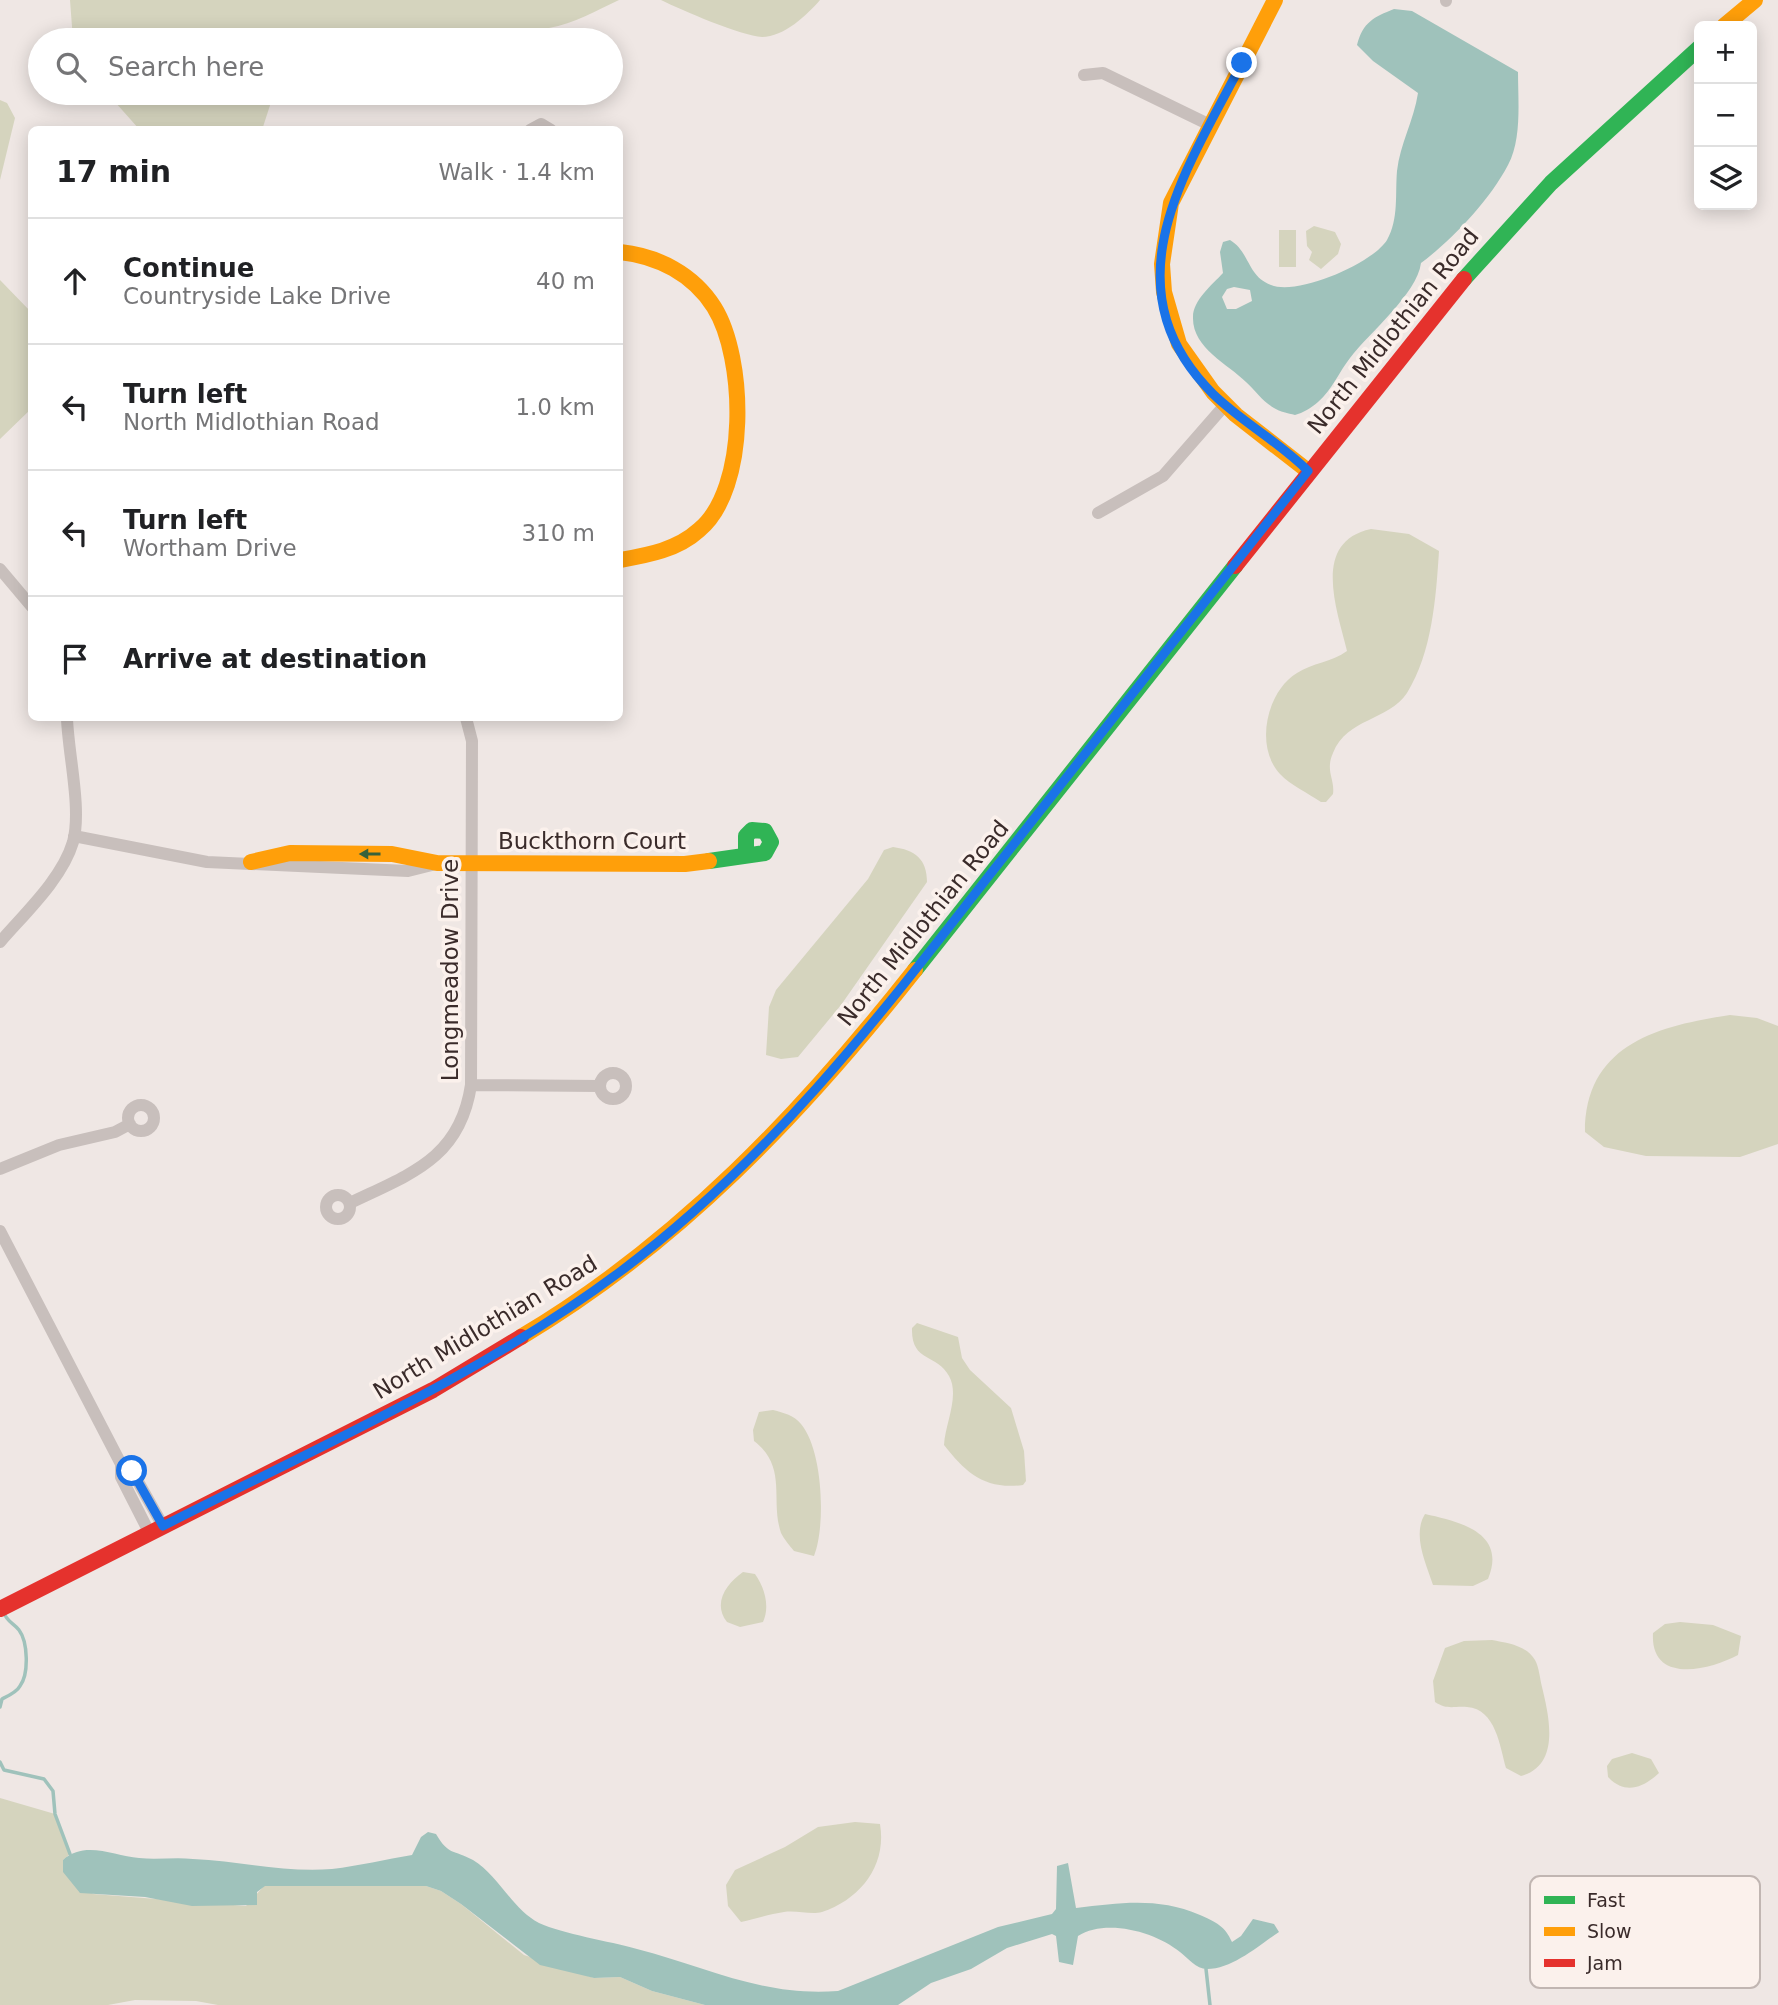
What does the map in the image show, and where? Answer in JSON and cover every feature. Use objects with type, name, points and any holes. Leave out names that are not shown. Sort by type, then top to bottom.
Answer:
[{"type":"main road","points":[[1275,0],[1171,203],[1163,233],[1160,267],[1167,314],[1180,348],[1202,382],[1225,405],[1308,471]]},
{"type":"main road","points":[[1730,21],[1755,0]]},
{"type":"main road","name":"North Midlothian Road","points":[[0,1609],[433,1390],[575,1305],[657,1243],[732,1178],[807,1101],[842,1060],[1308,471],[1491,246],[1583,153],[1694,53]]},
{"type":"main road","points":[[623,253],[656,259],[682,274],[711,302],[729,343],[737,444],[727,490],[716,511],[696,534],[652,556],[623,560]]},
{"type":"main road","name":"Buckthorn Court","points":[[251,862],[290,853],[392,854],[437,863],[472,864],[685,864],[746,855]]},
{"type":"street","points":[[1084,75],[1103,73],[1210,125]]},
{"type":"street","points":[[1098,513],[1163,476],[1225,405]]},
{"type":"street","points":[[0,569],[28,602]]},
{"type":"street","points":[[0,942],[54,877],[67,856],[74,836],[67,721]]},
{"type":"street","name":"Longmeadow Drive","points":[[350,1203],[395,1181],[447,1147],[463,1119],[471,1085],[472,741],[467,721]]},
{"type":"street","name":"Buckthorn Court","points":[[74,836],[206,862],[251,862]]},
{"type":"street","points":[[471,1085],[600,1086]]},
{"type":"street","points":[[0,1169],[59,1145],[115,1132],[130,1124]]},
{"type":"street","points":[[0,1231],[5,1250],[121,1464],[121,1477],[156,1529]]},
{"type":"green space","points":[[70,0],[619,0],[585,16],[549,28],[72,28]]},
{"type":"green space","points":[[661,0],[820,0],[787,29],[762,37],[696,16]]},
{"type":"green space","points":[[0,100],[7,103],[15,118],[0,180]]},
{"type":"green space","points":[[118,105],[270,105],[263,126],[136,126]]},
{"type":"green space","points":[[1314,226],[1335,232],[1341,244],[1338,254],[1321,269],[1309,260],[1312,252],[1307,246],[1306,231]]},
{"type":"green space","points":[[1279,230],[1296,230],[1296,267],[1279,267]]},
{"type":"green space","points":[[0,280],[28,309],[28,412],[0,439]]},
{"type":"green space","points":[[1371,529],[1409,534],[1439,551],[1431,625],[1422,661],[1407,693],[1399,702],[1358,726],[1339,742],[1330,765],[1333,794],[1326,802],[1321,802],[1284,778],[1272,762],[1267,749],[1268,720],[1278,692],[1287,681],[1303,670],[1347,651],[1334,597],[1334,562],[1341,548],[1352,536]]},
{"type":"green space","points":[[893,847],[908,850],[918,857],[925,867],[927,882],[841,1005],[798,1057],[781,1059],[766,1055],[769,1007],[776,990],[868,879],[884,850]]},
{"type":"green space","points":[[1730,1015],[1757,1018],[1778,1026],[1778,1144],[1740,1157],[1646,1156],[1604,1147],[1585,1132],[1588,1102],[1597,1079],[1612,1060],[1630,1045],[1677,1026]]},
{"type":"green space","points":[[917,1323],[958,1337],[962,1358],[970,1370],[1011,1408],[1024,1451],[1026,1481],[1023,1485],[987,1482],[960,1464],[944,1445],[953,1401],[952,1384],[944,1369],[920,1353],[916,1347],[912,1328]]},
{"type":"green space","points":[[773,1410],[789,1415],[801,1424],[814,1451],[821,1508],[814,1556],[794,1551],[781,1533],[775,1473],[764,1451],[754,1441],[753,1430],[759,1412]]},
{"type":"green space","points":[[1425,1514],[1466,1526],[1486,1540],[1492,1563],[1488,1579],[1473,1586],[1433,1585],[1420,1540],[1421,1522]]},
{"type":"green space","points":[[743,1572],[755,1574],[759,1579],[764,1591],[766,1610],[763,1622],[740,1627],[727,1622],[721,1601],[727,1588]]},
{"type":"green space","points":[[1680,1622],[1713,1625],[1741,1636],[1738,1655],[1697,1669],[1671,1667],[1661,1660],[1655,1649],[1653,1633],[1665,1624]]},
{"type":"green space","points":[[1492,1640],[1516,1646],[1531,1655],[1537,1666],[1545,1699],[1549,1725],[1547,1751],[1534,1770],[1521,1776],[1506,1768],[1495,1730],[1484,1714],[1477,1709],[1447,1707],[1435,1702],[1433,1681],[1445,1648],[1464,1641]]},
{"type":"green space","points":[[1632,1753],[1651,1759],[1659,1773],[1640,1786],[1627,1788],[1614,1783],[1608,1777],[1607,1766],[1612,1759]]},
{"type":"green space","points":[[0,1798],[55,1814],[70,1854],[63,1860],[93,1894],[246,1906],[264,1886],[426,1886],[441,1891],[461,1904],[524,1955],[594,1978],[620,1977],[652,1991],[705,2005],[218,2005],[196,2001],[135,2000],[108,2005],[0,2005]]},
{"type":"green space","points":[[855,1822],[880,1824],[881,1839],[875,1866],[868,1879],[848,1899],[822,1912],[784,1912],[741,1922],[728,1906],[726,1885],[735,1870],[785,1847],[818,1827]]},
{"type":"water","points":[[1394,9],[1412,11],[1518,72],[1515,144],[1508,165],[1481,206],[1458,231],[1421,263],[1418,275],[1402,300],[1350,358],[1323,397],[1310,408],[1295,415],[1270,405],[1212,354],[1198,338],[1194,328],[1194,311],[1204,293],[1223,273],[1220,252],[1223,242],[1230,240],[1237,245],[1263,281],[1283,287],[1316,282],[1334,275],[1367,258],[1387,240],[1395,215],[1399,161],[1418,93],[1373,61],[1357,45],[1366,26],[1375,18]],"holes":[[[1234,287],[1250,290],[1252,301],[1236,309],[1227,309],[1222,297],[1227,289]]]},
{"type":"water","points":[[428,1832],[436,1834],[448,1849],[482,1866],[521,1910],[539,1923],[560,1931],[663,1956],[736,1979],[785,1990],[838,1991],[998,1927],[1052,1914],[1056,1909],[1057,1866],[1068,1863],[1076,1908],[1139,1903],[1184,1909],[1215,1922],[1223,1928],[1232,1942],[1241,1936],[1253,1919],[1274,1924],[1279,1932],[1245,1955],[1217,1968],[1199,1967],[1170,1945],[1145,1933],[1102,1928],[1078,1936],[1073,1965],[1059,1962],[1056,1936],[1052,1934],[1007,1948],[971,1969],[931,1983],[898,2005],[705,2005],[652,1991],[620,1977],[594,1978],[540,1965],[461,1904],[441,1891],[426,1886],[265,1886],[257,1892],[257,1905],[192,1906],[145,1897],[80,1893],[63,1872],[63,1860],[72,1854],[90,1850],[146,1859],[180,1858],[280,1868],[332,1869],[412,1855],[421,1837]]},
{"type":"waterway","points":[[0,1707],[2,1699],[20,1686],[26,1666],[22,1635],[4,1613]]},
{"type":"waterway","points":[[0,1762],[4,1770],[44,1779],[53,1791],[55,1814],[70,1854]]},
{"type":"waterway","points":[[1206,1969],[1210,2005]]},
{"type":"traffic: fast","points":[[1464,279],[1551,183],[1694,53]]},
{"type":"traffic: fast","points":[[915,970],[1235,566]]},
{"type":"traffic: fast","points":[[709,861],[765,853],[771,842],[765,831],[752,830],[746,836],[746,855]]},
{"type":"traffic: slow","points":[[1275,0],[1171,203],[1162,264],[1164,292],[1179,344],[1213,392],[1236,415],[1308,471]]},
{"type":"traffic: slow","points":[[1730,21],[1755,0]]},
{"type":"traffic: slow","points":[[623,252],[661,262],[685,276],[714,307],[725,330],[732,358],[737,422],[734,455],[727,485],[715,511],[699,530],[672,547],[623,559]]},
{"type":"traffic: slow","points":[[251,862],[290,853],[392,854],[437,863],[685,864],[709,861]]},
{"type":"traffic: slow","points":[[521,1337],[579,1300],[633,1260],[735,1172],[828,1074],[915,970]]},
{"type":"traffic: jam","points":[[1235,566],[1464,279]]},
{"type":"traffic: jam","points":[[0,1609],[433,1390],[521,1337]]},
{"type":"route","points":[[132,1471],[163,1526],[433,1390],[575,1305],[621,1271],[732,1178],[807,1101],[905,983],[1096,741],[1308,471],[1236,415],[1202,382],[1180,348],[1167,314],[1161,286],[1163,233],[1171,203],[1242,63]]}]
